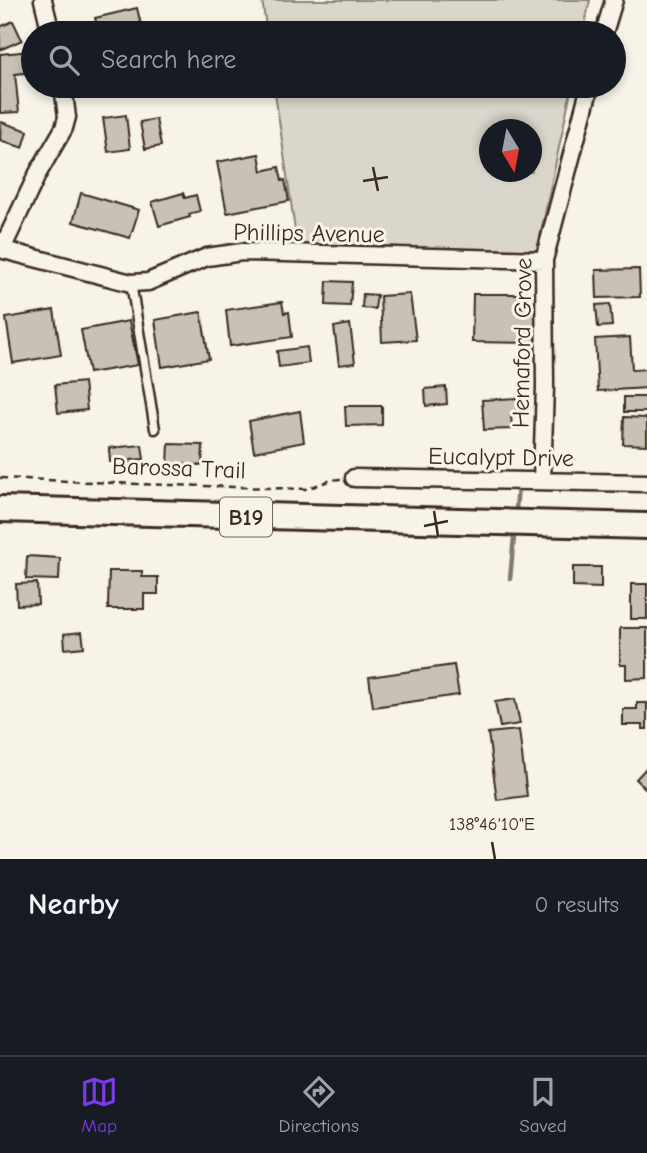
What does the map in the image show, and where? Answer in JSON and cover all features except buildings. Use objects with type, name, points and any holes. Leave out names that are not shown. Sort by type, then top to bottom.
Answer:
[{"type":"main road","name":"B19","points":[[0,509],[647,526]]},
{"type":"street","points":[[43,0],[48,21]]},
{"type":"street","points":[[608,21],[614,0]]},
{"type":"street","points":[[1,249],[38,173],[64,128],[67,117],[65,98]]},
{"type":"street","name":"Hemaford Grove","points":[[541,480],[545,386],[544,260],[587,98]]},
{"type":"street","name":"Phillips Avenue","points":[[1,249],[131,283],[148,282],[207,257],[242,252],[544,260]]},
{"type":"street","name":"Eucalypt Drive","points":[[354,478],[647,483]]},
{"type":"lane","points":[[131,283],[155,429]]},
{"type":"path","name":"Barossa Trail","points":[[0,478],[304,489],[331,479],[354,478]]},
{"type":"shaded area","points":[[262,0],[590,0],[586,21],[265,21]]},
{"type":"shaded area","points":[[276,98],[569,98],[537,251],[297,244]]},
{"type":"waterway","points":[[516,509],[518,487]]},
{"type":"waterway","points":[[510,579],[514,537]]}]
